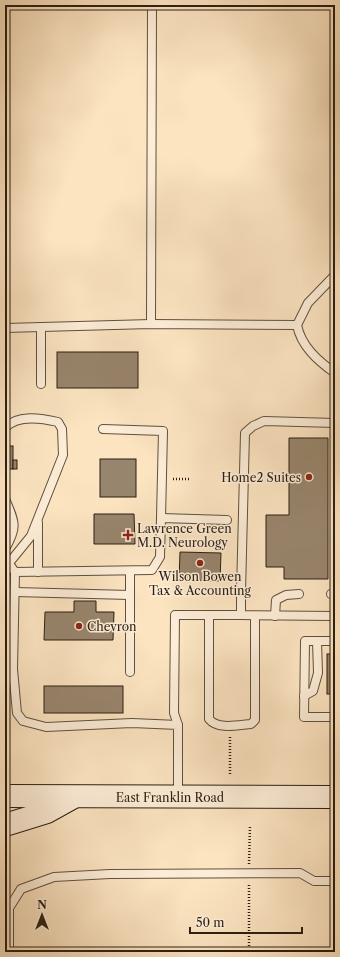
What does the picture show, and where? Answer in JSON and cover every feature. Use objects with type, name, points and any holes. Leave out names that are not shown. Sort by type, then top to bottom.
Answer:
[{"type":"main road","points":[[5,782],[36,796]]},
{"type":"main road","name":"East Franklin Road","points":[[5,796],[334,799]]},
{"type":"main road","points":[[5,825],[47,812],[74,797]]},
{"type":"lane","points":[[151,324],[152,5]]},
{"type":"lane","points":[[335,275],[308,302],[298,325],[300,335],[318,361],[335,373]]},
{"type":"lane","points":[[5,328],[151,324],[298,325]]},
{"type":"lane","points":[[42,327],[42,384]]},
{"type":"lane","points":[[5,428],[8,424],[18,419],[45,419],[58,422],[62,428],[63,455],[31,536],[7,560],[15,572],[13,669],[17,713],[23,721],[46,727],[132,723],[178,725]]},
{"type":"lane","points":[[241,615],[245,433],[253,426],[264,421],[335,423]]},
{"type":"lane","points":[[15,572],[152,570],[160,557],[163,430],[103,429]]},
{"type":"lane","points":[[5,499],[13,518],[14,533],[5,549]]},
{"type":"lane","points":[[38,518],[38,572]]},
{"type":"lane","points":[[161,518],[228,520]]},
{"type":"lane","points":[[130,571],[130,672]]},
{"type":"lane","points":[[15,592],[130,595]]},
{"type":"lane","points":[[275,616],[276,600],[279,597],[299,594]]},
{"type":"lane","points":[[178,797],[178,725],[174,713],[175,615],[335,616]]},
{"type":"lane","points":[[209,615],[209,720],[213,724],[220,725],[251,724],[255,720],[255,616]]},
{"type":"lane","points":[[335,641],[305,641],[304,696],[304,717],[335,717]]},
{"type":"lane","points":[[304,696],[313,690],[318,673],[317,641]]},
{"type":"lane","points":[[9,952],[9,908],[21,889],[54,877],[110,874],[300,873],[314,881],[335,881]]},
{"type":"path","points":[[162,479],[189,479]]},
{"type":"path","points":[[230,733],[230,776]]},
{"type":"path","points":[[249,864],[250,824]]},
{"type":"path","points":[[249,883],[249,952]]},
{"type":"building","points":[[57,352],[138,352],[138,388],[57,388]]},
{"type":"building","name":"Home2 Suites","points":[[289,438],[328,438],[328,579],[284,579],[284,567],[266,567],[266,515],[289,515]]},
{"type":"building","points":[[5,446],[13,446],[13,469],[5,469]]},
{"type":"building","points":[[100,459],[136,459],[136,497],[100,497]]},
{"type":"building","points":[[13,460],[17,460],[17,469],[13,469]]},
{"type":"building","points":[[94,514],[134,514],[135,544],[94,544]]},
{"type":"building","points":[[180,552],[221,553],[220,581],[179,580]]},
{"type":"building","name":"Chevron","points":[[74,601],[96,601],[96,612],[114,612],[113,640],[44,640],[45,612],[74,612]]},
{"type":"building","points":[[327,654],[335,654],[335,694],[327,694]]},
{"type":"building","points":[[44,686],[123,686],[123,713],[44,713]]},
{"type":"place","name":"Home2 Suites","points":[[309,477]]},
{"type":"place","name":"Lawrence Green M.D. Neurology","points":[[128,535]]},
{"type":"place","name":"Wilson Bowen Tax & Accounting","points":[[200,563]]},
{"type":"place","name":"Chevron","points":[[79,626]]}]
